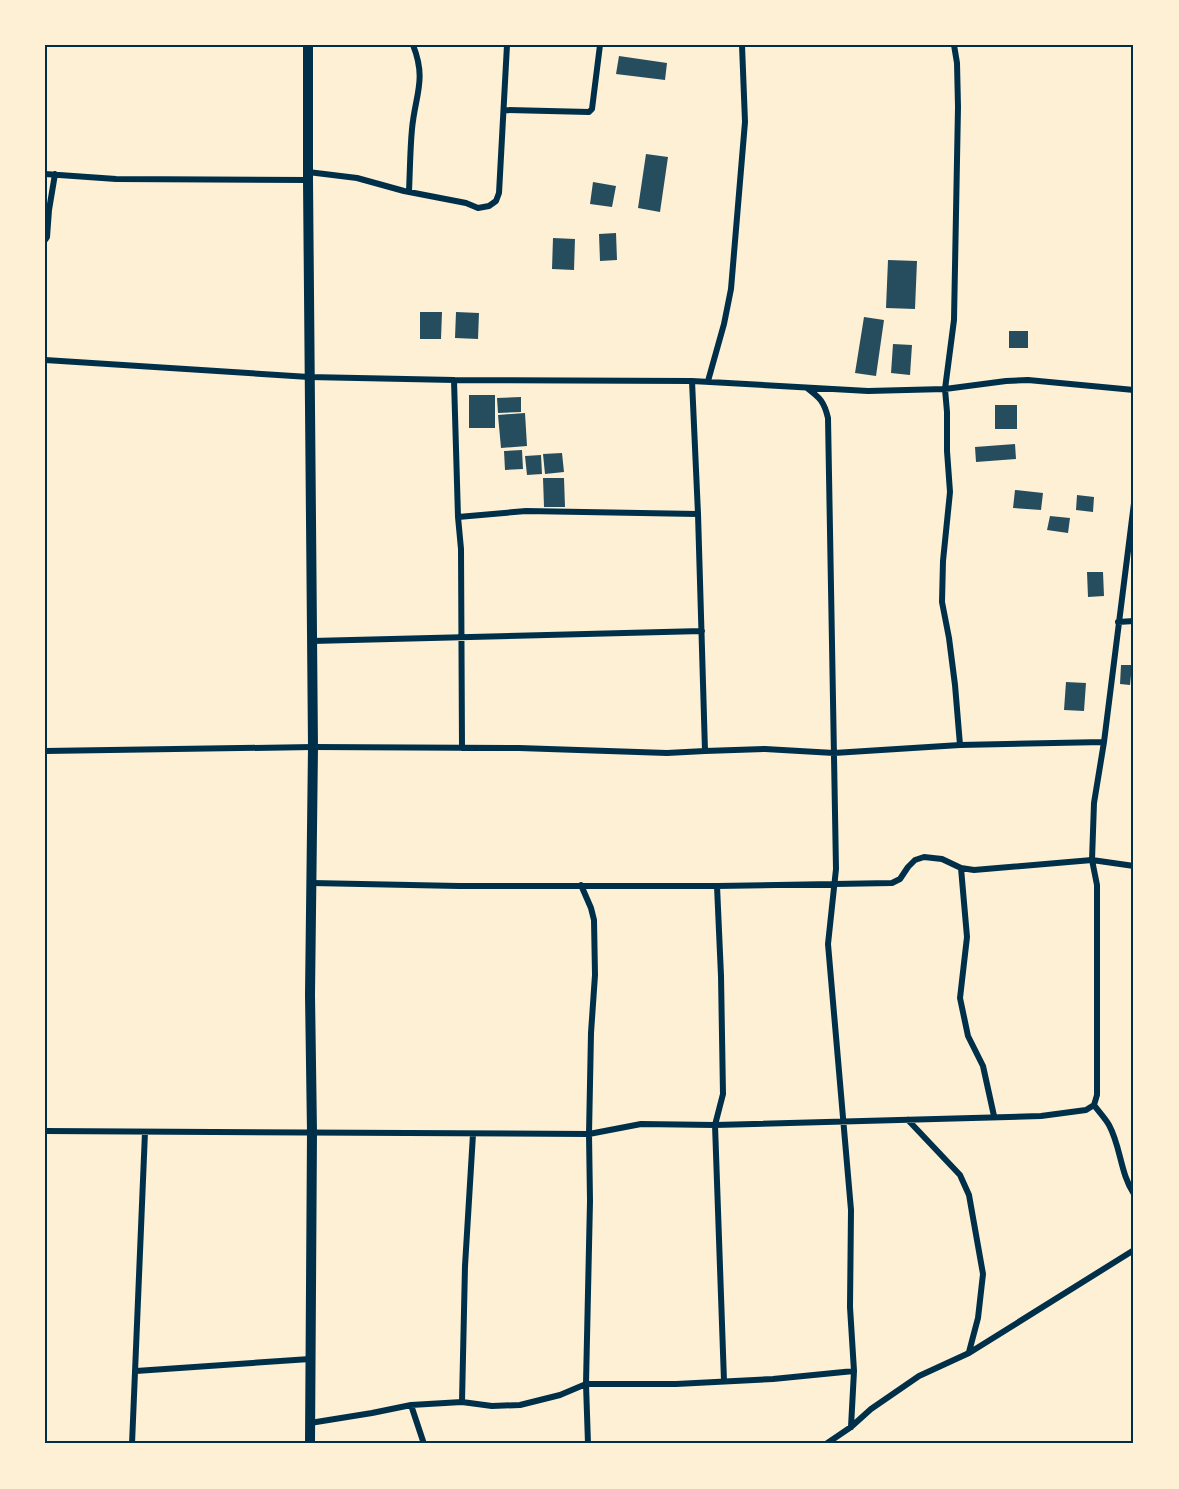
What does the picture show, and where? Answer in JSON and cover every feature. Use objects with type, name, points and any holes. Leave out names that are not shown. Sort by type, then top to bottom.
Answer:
[{"type":"main road","points":[[308,45],[313,747],[310,995],[312,1132],[310,1444]]},
{"type":"street","points":[[408,191],[412,130],[420,82],[418,56],[413,45]]},
{"type":"street","points":[[45,174],[116,179],[308,176],[357,178],[466,203],[478,208],[489,206],[496,201],[500,193],[507,45]]},
{"type":"street","points":[[504,110],[589,112],[592,109],[600,45]]},
{"type":"street","points":[[708,381],[731,289],[745,122],[742,45]]},
{"type":"street","points":[[954,45],[957,63],[958,107],[954,320],[945,388],[946,451],[950,492],[943,561],[942,602],[951,650],[960,745]]},
{"type":"street","points":[[45,240],[56,174]]},
{"type":"street","points":[[45,360],[309,377],[708,381],[868,391],[945,388],[1028,380],[1134,390]]},
{"type":"street","points":[[454,380],[461,549],[462,748]]},
{"type":"street","points":[[692,381],[705,751]]},
{"type":"street","points":[[807,388],[824,404],[828,417],[836,869],[828,944],[851,1210],[850,1307],[854,1371],[851,1427]]},
{"type":"street","points":[[45,1131],[589,1134],[641,1124],[715,1125],[908,1120],[1052,1114],[1086,1110],[1094,1105],[1097,1095],[1097,885],[1092,860],[1094,803],[1104,742],[1134,503]]},
{"type":"street","points":[[458,517],[526,511],[698,514]]},
{"type":"street","points":[[1118,622],[1134,621]]},
{"type":"street","points":[[312,641],[702,631]]},
{"type":"street","points":[[45,751],[313,747],[519,748],[667,753],[765,749],[834,753],[960,745],[1104,742]]},
{"type":"street","points":[[312,883],[459,886],[717,886],[892,883],[900,879],[915,860],[924,857],[942,859],[961,868],[975,870],[1092,860],[1134,866]]},
{"type":"street","points":[[961,868],[967,937],[960,998],[968,1036],[983,1066],[994,1116]]},
{"type":"street","points":[[581,885],[594,921],[595,975],[591,1033],[589,1134],[590,1201],[586,1384],[588,1444]]},
{"type":"street","points":[[717,886],[723,1094],[715,1125],[724,1381]]},
{"type":"street","points":[[1094,1105],[1109,1125],[1134,1194]]},
{"type":"street","points":[[908,1120],[960,1175],[969,1195],[982,1274],[978,1317],[969,1353]]},
{"type":"street","points":[[132,1444],[145,1132]]},
{"type":"street","points":[[462,1402],[465,1266],[473,1134]]},
{"type":"street","points":[[826,1444],[851,1427],[871,1409],[920,1376],[969,1353],[1134,1250]]},
{"type":"street","points":[[136,1371],[310,1359]]},
{"type":"street","points":[[310,1423],[411,1405],[462,1402],[492,1406],[520,1405],[560,1395],[586,1384],[676,1384],[773,1379],[854,1371]]},
{"type":"street","points":[[411,1405],[424,1444]]},
{"type":"building","points":[[619,56],[667,63],[665,80],[616,74]]},
{"type":"building","points":[[646,154],[668,157],[660,212],[638,208]]},
{"type":"building","points":[[593,182],[616,186],[612,207],[590,204]]},
{"type":"building","points":[[616,233],[617,260],[600,261],[599,234]]},
{"type":"building","points":[[553,238],[575,239],[574,270],[552,269]]},
{"type":"building","points":[[888,260],[917,261],[915,309],[886,308]]},
{"type":"building","points":[[420,312],[442,312],[441,339],[420,339]]},
{"type":"building","points":[[456,312],[479,313],[478,339],[455,338]]},
{"type":"building","points":[[864,317],[884,320],[876,376],[855,373]]},
{"type":"building","points":[[1009,331],[1028,331],[1028,348],[1009,348]]},
{"type":"building","points":[[893,344],[912,345],[910,375],[891,373]]},
{"type":"building","points":[[469,395],[495,395],[495,428],[469,428]]},
{"type":"building","points":[[521,397],[521,412],[498,413],[497,398]]},
{"type":"building","points":[[995,405],[1017,405],[1017,429],[995,429]]},
{"type":"building","points":[[525,413],[527,446],[501,448],[498,415]]},
{"type":"building","points":[[1015,444],[1016,459],[976,462],[975,447]]},
{"type":"building","points":[[522,450],[523,469],[505,470],[504,451]]},
{"type":"building","points":[[562,453],[564,472],[545,474],[543,454]]},
{"type":"building","points":[[541,455],[542,474],[527,475],[525,456]]},
{"type":"building","points":[[543,478],[564,478],[565,507],[544,507]]},
{"type":"building","points":[[1015,490],[1043,493],[1041,510],[1013,508]]},
{"type":"building","points":[[1077,495],[1094,497],[1093,512],[1076,510]]},
{"type":"building","points":[[1050,516],[1070,518],[1068,533],[1047,530]]},
{"type":"building","points":[[1087,572],[1103,572],[1104,596],[1088,597]]},
{"type":"building","points":[[1121,665],[1132,665],[1130,685],[1120,684]]},
{"type":"building","points":[[1066,682],[1086,683],[1084,711],[1064,710]]}]
